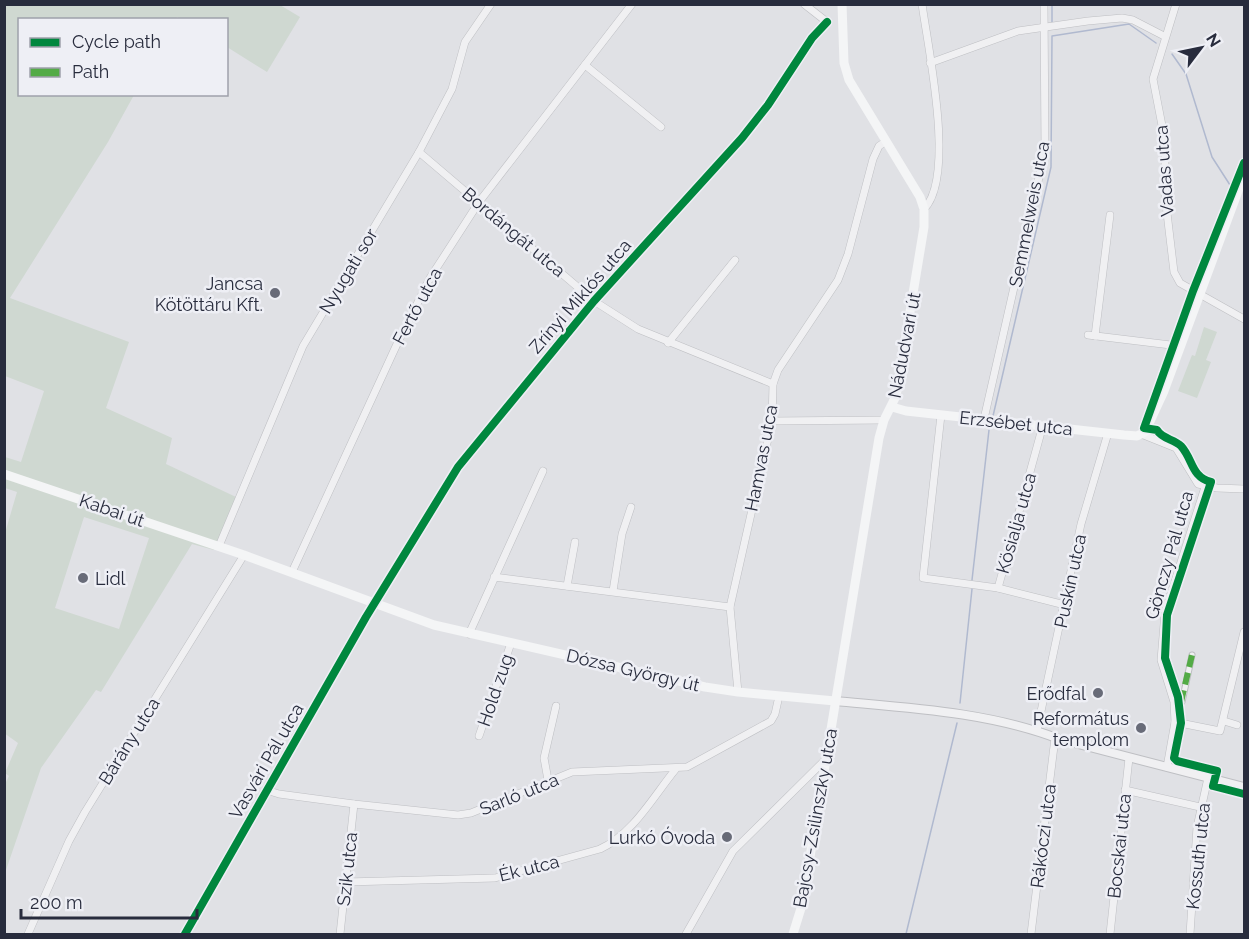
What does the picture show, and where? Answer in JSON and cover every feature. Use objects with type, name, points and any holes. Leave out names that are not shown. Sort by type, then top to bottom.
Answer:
[{"type":"main road","points":[[842,4],[844,63],[849,80],[920,197],[924,209]]},
{"type":"main road","points":[[1142,434],[1149,428],[1245,175]]},
{"type":"main road","name":"Nádudvari út","points":[[836,701],[884,420],[892,407],[911,309],[924,227],[924,209]]},
{"type":"main road","name":"Erzsébet utca","points":[[892,407],[941,415],[1108,433],[1142,434]]},
{"type":"main road","name":"Kabai út","points":[[4,474],[219,546]]},
{"type":"main road","name":"Dózsa György út","points":[[219,546],[375,604],[469,634],[738,692],[836,701]]},
{"type":"main road","name":"Bajcsy-Zsilinszky utca","points":[[793,934],[802,906],[824,761],[836,701]]},
{"type":"street","name":"Nyugati sor","points":[[219,546],[303,346],[419,152],[452,89],[465,42],[491,4]]},
{"type":"street","name":"Fertő utca","points":[[292,572],[401,334],[430,278],[479,202],[632,4]]},
{"type":"street","points":[[804,4],[826,22],[842,23]]},
{"type":"street","points":[[922,4],[940,130],[935,182],[930,203],[924,209]]},
{"type":"street","name":"Semmelweis utca","points":[[984,419],[1045,151],[1044,4]]},
{"type":"street","name":"Vadas utca","points":[[1176,4],[1164,36],[1153,79],[1165,141],[1165,196],[1174,272],[1180,283],[1245,319]]},
{"type":"street","points":[[930,63],[1018,31],[1045,26],[1122,18],[1133,20],[1164,36]]},
{"type":"street","name":"Zrínyi Miklós utca","points":[[375,604],[446,484],[471,447],[594,300],[742,138],[768,105],[812,38],[826,22]]},
{"type":"street","points":[[585,65],[662,127]]},
{"type":"street","name":"Hamvas utca","points":[[738,692],[730,607],[772,421],[774,384],[784,361],[838,280],[848,254],[873,159],[879,146],[885,142]]},
{"type":"street","name":"Bordángát utca","points":[[419,152],[594,300],[638,329],[774,384]]},
{"type":"street","points":[[1110,215],[1092,335],[1179,346]]},
{"type":"street","points":[[668,343],[735,260]]},
{"type":"street","points":[[941,415],[923,578],[998,588]]},
{"type":"street","points":[[772,421],[884,420]]},
{"type":"street","name":"Kösialja utca","points":[[1043,425],[998,588],[1065,605]]},
{"type":"street","name":"Puskin utca","points":[[1037,730],[1081,524],[1108,433]]},
{"type":"street","name":"Gönczy Pál utca","points":[[1142,434],[1176,448],[1194,480],[1206,487],[1165,612],[1161,660],[1174,702],[1175,722],[1167,767]]},
{"type":"street","points":[[469,634],[543,471]]},
{"type":"street","points":[[1206,487],[1245,489]]},
{"type":"street","points":[[613,591],[622,534],[631,507]]},
{"type":"street","points":[[567,586],[575,542]]},
{"type":"street","name":"Bárány utca","points":[[28,934],[69,841],[85,812],[244,555]]},
{"type":"street","points":[[494,577],[730,607]]},
{"type":"street","name":"Vasvári Pál utca","points":[[185,934],[375,604]]},
{"type":"street","points":[[1175,722],[1220,731],[1245,632]]},
{"type":"street","name":"Hold zug","points":[[479,736],[511,643]]},
{"type":"street","points":[[1178,703],[1182,702],[1192,655]]},
{"type":"street","name":"Sarló utca","points":[[266,790],[279,794],[354,804],[458,815],[471,813],[572,772],[675,770],[694,765],[771,721],[779,696]]},
{"type":"street","name":"Dózsa György út","points":[[836,701],[918,708],[1037,730],[1057,738],[1129,758],[1245,787]]},
{"type":"street","points":[[548,780],[544,758],[556,706]]},
{"type":"street","points":[[1224,720],[1238,725]]},
{"type":"street","name":"Rákóczi utca","points":[[1031,934],[1057,738]]},
{"type":"street","name":"Bocskai utca","points":[[1110,934],[1129,758]]},
{"type":"street","points":[[687,934],[733,851],[824,761]]},
{"type":"street","name":"Ék utca","points":[[346,882],[495,878],[600,849],[631,826],[675,770]]},
{"type":"street","name":"Kossuth utca","points":[[1190,934],[1200,807],[1208,778]]},
{"type":"street","points":[[1125,790],[1200,807]]},
{"type":"street","name":"Szik utca","points":[[340,934],[354,804]]},
{"type":"shaded area","points":[[5,5],[280,5],[300,17],[267,72],[228,48],[228,18],[18,18],[18,96],[133,96],[108,142],[10,298],[129,342],[106,408],[172,438],[166,464],[236,497],[214,550],[192,544],[101,692],[96,690],[41,768],[5,873],[4,786],[9,776],[5,773],[18,743],[4,733],[5,533],[17,492],[5,488],[5,457],[21,462],[44,391],[5,376]],"holes":[[[84,517],[149,538],[119,629],[55,608]]]},
{"type":"shaded area","points":[[1204,327],[1217,332],[1206,360],[1211,362],[1197,398],[1178,391],[1192,355],[1195,356]]},
{"type":"waterway","points":[[1052,4],[1052,22]]},
{"type":"waterway","points":[[993,416],[1051,167],[1052,36],[1129,24],[1156,43]]},
{"type":"waterway","points":[[1172,54],[1186,74],[1212,157],[1230,185]]},
{"type":"waterway","points":[[972,580],[989,430]]},
{"type":"waterway","points":[[960,703],[972,589]]},
{"type":"waterway","points":[[906,934],[957,723]]},
{"type":"marked path","points":[[1181,702],[1192,655]]},
{"type":"cycle path","points":[[185,934],[366,617],[458,467],[594,301],[742,138],[768,105],[812,38],[827,22]]},
{"type":"cycle path","points":[[1244,163],[1193,291],[1144,428],[1157,430],[1181,446],[1196,472],[1204,480],[1211,482],[1167,615],[1165,658],[1178,697],[1181,723],[1174,758],[1177,761],[1217,771],[1213,786],[1244,794]]},
{"type":"place","name":"Jancsa Kötöttáru Kft.","points":[[275,293]]},
{"type":"place","name":"Lidl","points":[[83,578]]},
{"type":"place","name":"Erődfal","points":[[1098,693]]},
{"type":"place","name":"Református templom","points":[[1141,728]]},
{"type":"place","name":"Lurkó Óvoda","points":[[727,837]]}]
